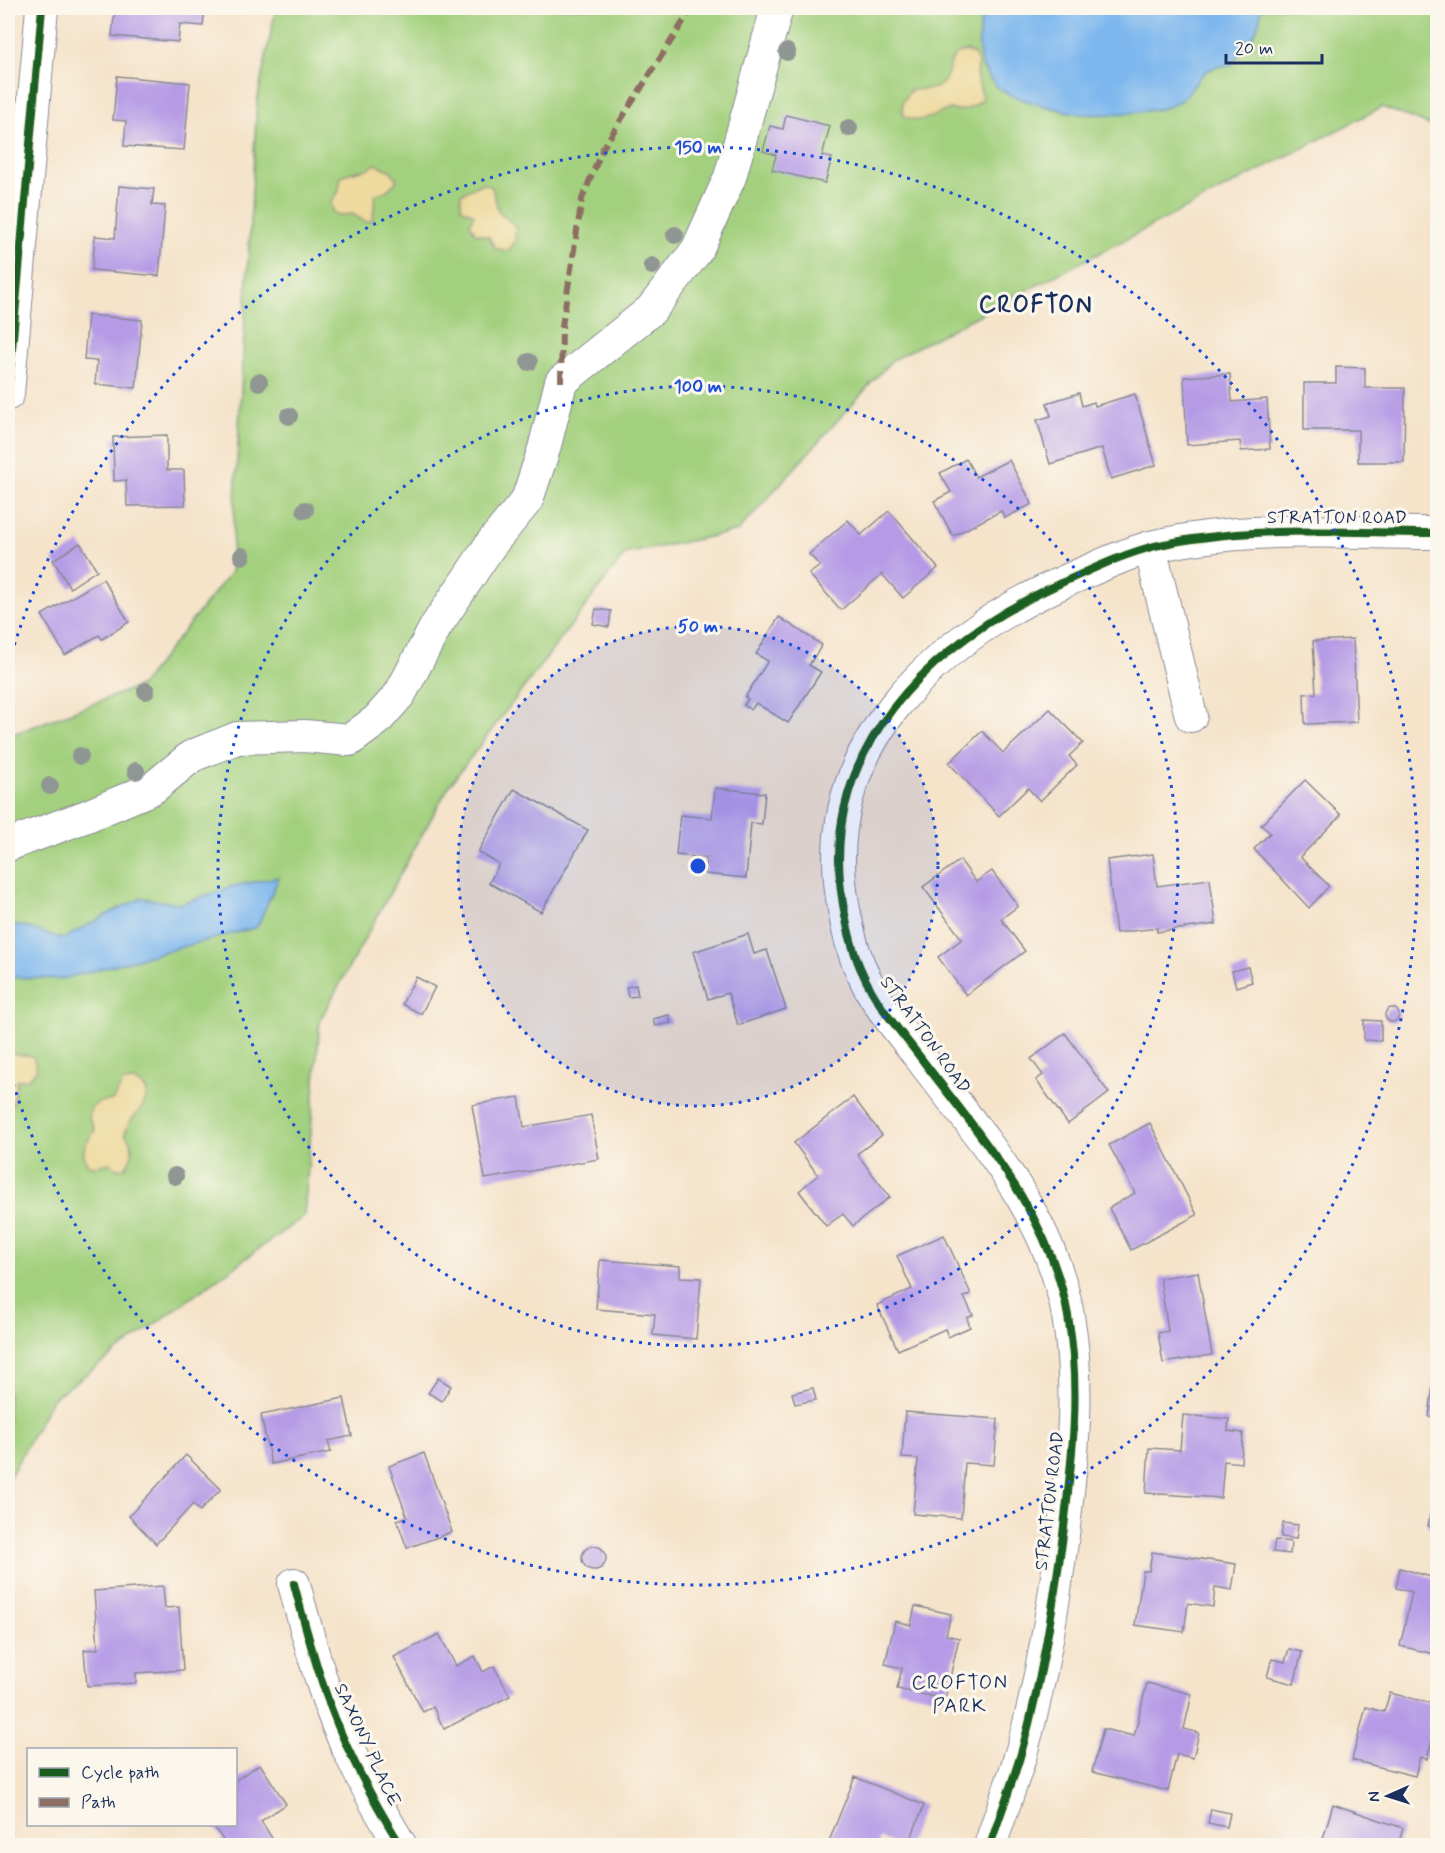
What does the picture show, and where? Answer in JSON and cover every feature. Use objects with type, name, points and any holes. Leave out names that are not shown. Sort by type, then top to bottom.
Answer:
[{"type":"street","points":[[8,394],[42,8]]},
{"type":"street","points":[[8,845],[87,816],[153,788],[192,756],[237,738],[304,736],[350,740],[377,720],[400,693],[436,626],[490,544],[527,501],[544,449],[561,382],[651,310],[697,250],[730,177],[777,8]]},
{"type":"street","name":"STRATTON ROAD","points":[[990,1845],[1022,1751],[1049,1636],[1074,1451],[1076,1381],[1068,1314],[1054,1261],[1029,1208],[989,1148],[888,1016],[863,975],[848,933],[839,881],[840,821],[856,768],[885,715],[938,659],[1015,605],[1150,547],[1206,537],[1267,533],[1437,533]]},
{"type":"street","points":[[1150,547],[1191,716]]},
{"type":"street","name":"SAXONY PLACE","points":[[294,1584],[323,1686],[344,1741],[374,1801],[401,1845]]},
{"type":"green space","points":[[276,8],[1437,8],[1437,128],[1382,107],[892,360],[738,531],[625,554],[449,786],[320,1020],[304,1216],[52,1399],[8,1480],[8,736],[140,686],[231,572],[257,101]]},
{"type":"sand","points":[[967,51],[975,55],[978,63],[976,74],[983,99],[968,108],[951,109],[928,118],[916,120],[904,116],[903,102],[911,90],[932,89],[941,84],[954,57]]},
{"type":"sand","points":[[376,164],[390,170],[396,177],[396,182],[386,191],[375,195],[373,220],[366,222],[352,214],[339,216],[334,213],[331,202],[338,193],[341,177]]},
{"type":"sand","points":[[483,183],[492,187],[498,210],[516,227],[515,241],[508,251],[495,248],[489,237],[475,233],[470,224],[474,214],[461,208],[461,194]]},
{"type":"sand","points":[[8,1050],[13,1054],[33,1056],[37,1070],[28,1079],[17,1080],[13,1103],[8,1106]]},
{"type":"sand","points":[[133,1081],[141,1084],[147,1091],[143,1105],[130,1122],[125,1134],[132,1147],[132,1155],[128,1164],[125,1168],[116,1168],[110,1163],[88,1165],[84,1150],[95,1130],[89,1118],[91,1108],[99,1102],[113,1100],[123,1082]]},
{"type":"water","points":[[988,8],[1261,8],[1255,32],[1231,65],[1209,70],[1180,101],[1152,110],[1083,114],[1037,104],[1008,94],[990,78],[983,68],[979,51],[980,28]]},
{"type":"water","points":[[279,877],[257,927],[62,979],[8,977],[8,925],[23,926],[63,939],[142,898],[181,904],[233,886]]},
{"type":"building","points":[[115,8],[205,8],[203,26],[180,24],[178,42],[112,36]]},
{"type":"building","points":[[117,76],[190,83],[184,150],[124,146],[126,121],[113,120]]},
{"type":"building","points":[[786,115],[830,126],[822,156],[832,158],[825,183],[772,170],[776,155],[763,151],[770,126],[783,129]]},
{"type":"building","points":[[119,186],[154,189],[152,205],[165,206],[159,276],[92,270],[95,236],[115,238]]},
{"type":"building","points":[[88,315],[142,320],[136,388],[95,384],[97,361],[84,360]]},
{"type":"building","points":[[1336,367],[1365,368],[1365,388],[1405,388],[1404,462],[1358,462],[1358,430],[1304,430],[1304,383],[1336,383]]},
{"type":"building","points":[[1230,374],[1232,402],[1267,399],[1270,449],[1241,451],[1240,441],[1187,445],[1184,377]]},
{"type":"building","points":[[1079,393],[1082,406],[1094,402],[1095,406],[1135,394],[1156,465],[1111,479],[1102,448],[1050,464],[1037,420],[1051,416],[1047,403]]},
{"type":"building","points":[[167,435],[167,470],[184,470],[185,505],[127,506],[126,480],[114,481],[113,437]]},
{"type":"building","points":[[966,459],[976,477],[1009,460],[1032,504],[1005,518],[1001,511],[953,536],[934,501],[951,492],[940,473]]},
{"type":"building","points":[[889,511],[938,568],[903,598],[882,574],[841,610],[809,574],[820,566],[809,554],[848,520],[861,535]]},
{"type":"building","points":[[80,543],[97,570],[70,588],[53,560]]},
{"type":"building","points":[[103,579],[129,622],[102,639],[99,635],[65,655],[42,615]]},
{"type":"building","points":[[596,609],[611,611],[609,627],[593,624]]},
{"type":"building","points":[[779,617],[822,645],[809,665],[821,672],[788,723],[756,703],[751,710],[744,705],[748,699],[745,697],[768,661],[756,654]]},
{"type":"building","points":[[1353,639],[1357,722],[1305,724],[1304,694],[1316,693],[1313,641]]},
{"type":"building","points":[[1050,709],[1083,743],[1069,756],[1077,765],[1040,801],[1028,788],[999,816],[949,763],[982,731],[1003,753]]},
{"type":"building","points":[[1305,780],[1341,815],[1300,857],[1329,886],[1309,908],[1254,849],[1270,833],[1261,825]]},
{"type":"building","points":[[715,788],[765,793],[762,824],[751,823],[746,878],[705,874],[706,858],[676,855],[680,815],[712,818]]},
{"type":"building","points":[[514,789],[588,830],[541,912],[489,883],[499,864],[478,852]]},
{"type":"building","points":[[1153,854],[1157,886],[1210,879],[1216,924],[1157,932],[1157,928],[1116,933],[1107,860]]},
{"type":"building","points":[[960,860],[976,882],[992,871],[1018,906],[1001,919],[1025,951],[966,995],[938,957],[962,939],[923,887]]},
{"type":"building","points":[[748,934],[754,954],[767,950],[786,1009],[738,1025],[728,993],[708,999],[693,952]]},
{"type":"building","points":[[1248,967],[1252,982],[1236,987],[1232,971]]},
{"type":"building","points":[[416,977],[435,987],[421,1014],[402,1004]]},
{"type":"building","points":[[636,985],[638,996],[628,997],[626,987]]},
{"type":"building","points":[[1389,1008],[1395,1008],[1399,1015],[1395,1022],[1389,1022],[1385,1018],[1385,1012]]},
{"type":"building","points":[[669,1015],[671,1023],[655,1026],[653,1019]]},
{"type":"building","points":[[1364,1020],[1381,1021],[1381,1041],[1364,1040]]},
{"type":"building","points":[[1065,1033],[1109,1093],[1068,1124],[1036,1080],[1043,1075],[1031,1059]]},
{"type":"building","points":[[519,1097],[524,1127],[591,1115],[599,1159],[485,1179],[472,1105]]},
{"type":"building","points":[[853,1097],[882,1135],[857,1154],[890,1197],[853,1226],[843,1214],[826,1226],[799,1191],[818,1175],[794,1143]]},
{"type":"building","points":[[1150,1123],[1197,1215],[1131,1250],[1109,1208],[1135,1193],[1109,1145]]},
{"type":"building","points":[[944,1235],[971,1294],[964,1297],[973,1315],[967,1318],[970,1327],[948,1337],[945,1329],[898,1350],[877,1305],[912,1289],[897,1256]]},
{"type":"building","points":[[600,1260],[680,1266],[680,1277],[701,1278],[696,1339],[653,1335],[655,1314],[596,1309]]},
{"type":"building","points":[[1198,1272],[1212,1355],[1163,1363],[1158,1333],[1168,1331],[1160,1278]]},
{"type":"building","points":[[1434,1377],[1438,1378],[1438,1418],[1429,1417]]},
{"type":"building","points":[[438,1378],[451,1386],[442,1401],[428,1393]]},
{"type":"building","points":[[813,1388],[816,1400],[795,1404],[792,1393]]},
{"type":"building","points":[[344,1398],[352,1436],[328,1441],[331,1452],[271,1464],[261,1415]]},
{"type":"building","points":[[905,1412],[998,1419],[994,1465],[965,1463],[961,1518],[913,1514],[918,1459],[902,1458]]},
{"type":"building","points":[[1183,1415],[1229,1419],[1228,1431],[1243,1433],[1241,1463],[1224,1461],[1221,1498],[1146,1493],[1149,1448],[1180,1450]]},
{"type":"building","points":[[424,1453],[452,1532],[407,1548],[397,1520],[407,1517],[389,1466]]},
{"type":"building","points":[[186,1455],[221,1489],[200,1511],[193,1504],[156,1544],[129,1516]]},
{"type":"building","points":[[1436,1481],[1438,1481],[1438,1528],[1428,1526]]},
{"type":"building","points":[[1283,1523],[1298,1525],[1296,1539],[1281,1537]]},
{"type":"building","points":[[1275,1540],[1291,1542],[1290,1554],[1273,1552]]},
{"type":"building","points":[[594,1546],[603,1549],[606,1558],[603,1567],[594,1570],[585,1567],[582,1558],[585,1549]]},
{"type":"building","points":[[1152,1552],[1236,1564],[1232,1590],[1215,1587],[1213,1607],[1188,1603],[1184,1632],[1135,1625],[1143,1571],[1149,1571]]},
{"type":"building","points":[[1400,1568],[1438,1579],[1438,1655],[1400,1646],[1412,1592],[1396,1588]]},
{"type":"building","points":[[163,1586],[165,1608],[179,1607],[183,1670],[136,1673],[136,1683],[87,1686],[84,1650],[98,1649],[94,1591]]},
{"type":"building","points":[[915,1606],[951,1614],[946,1635],[959,1638],[945,1699],[897,1689],[902,1668],[885,1664],[895,1621],[911,1625]]},
{"type":"building","points":[[439,1634],[456,1666],[475,1656],[483,1672],[494,1666],[510,1696],[444,1729],[433,1707],[423,1712],[394,1657]]},
{"type":"building","points":[[1289,1649],[1302,1652],[1294,1684],[1267,1677],[1272,1659],[1285,1662]]},
{"type":"building","points":[[1147,1683],[1192,1694],[1184,1729],[1199,1733],[1193,1758],[1177,1754],[1168,1791],[1092,1772],[1103,1729],[1134,1736]]},
{"type":"building","points":[[1390,1693],[1438,1705],[1438,1719],[1427,1759],[1420,1757],[1415,1776],[1352,1760],[1366,1707],[1384,1712]]},
{"type":"building","points":[[260,1764],[286,1804],[261,1821],[277,1846],[222,1846],[219,1842],[223,1840],[213,1826],[237,1826],[237,1779]]},
{"type":"building","points":[[855,1777],[924,1805],[908,1846],[900,1846],[880,1838],[877,1846],[827,1846]]},
{"type":"building","points":[[1333,1804],[1403,1828],[1398,1846],[1321,1846]]},
{"type":"building","points":[[1211,1809],[1230,1813],[1227,1827],[1208,1823]]},
{"type":"building","points":[[562,1838],[572,1846],[555,1846]]},
{"type":"marked path","points":[[561,382],[562,326],[582,199],[603,148],[692,8]]},
{"type":"cycle path","points":[[8,394],[42,8]]},
{"type":"cycle path","points":[[990,1846],[1029,1723],[1051,1616],[1072,1453],[1075,1398],[1072,1344],[1059,1279],[1030,1210],[989,1147],[881,1007],[859,966],[850,939],[843,904],[839,848],[848,797],[866,750],[894,708],[928,670],[969,636],[1013,607],[1061,583],[1131,553],[1189,539],[1295,532],[1438,533]]},
{"type":"cycle path","points":[[294,1584],[319,1673],[338,1727],[367,1788],[401,1846]]},
{"type":"district","name":"CROFTON","points":[[1036,305]]},
{"type":"district","name":"CROFTON PARK","points":[[960,1694]]}]
